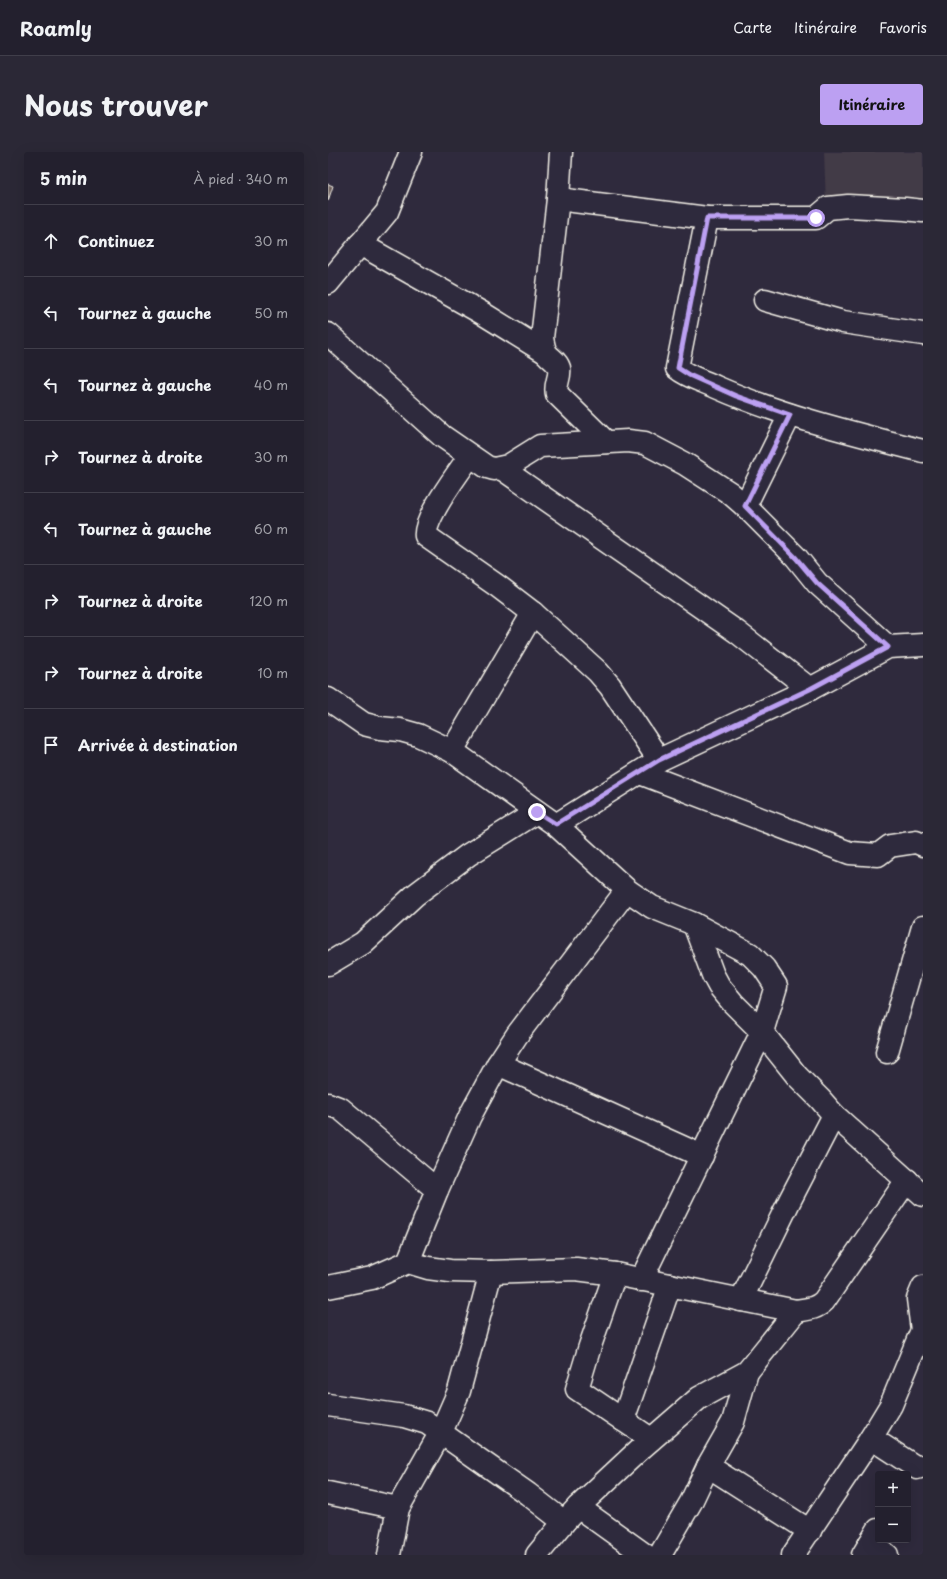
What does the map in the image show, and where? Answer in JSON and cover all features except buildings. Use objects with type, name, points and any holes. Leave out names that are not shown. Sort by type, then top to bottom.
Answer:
[{"type":"street","points":[[328,283],[387,212],[410,152]]},
{"type":"street","points":[[545,352],[542,338],[558,199],[561,152]]},
{"type":"street","points":[[558,199],[707,218],[816,218],[828,208],[848,206],[923,211]]},
{"type":"street","points":[[707,218],[678,368],[689,375],[736,396],[790,415],[923,451]]},
{"type":"street","points":[[360,244],[482,313],[545,352],[557,364],[560,371],[556,386],[557,394],[606,442]]},
{"type":"street","points":[[765,300],[843,322],[923,334]]},
{"type":"street","points":[[328,334],[442,436],[488,467],[494,469],[508,466],[540,446],[635,441],[645,443],[686,464],[730,493],[745,506],[796,558],[817,583],[888,647]]},
{"type":"street","points":[[745,506],[790,415]]},
{"type":"street","points":[[470,456],[442,496],[425,528],[426,536],[499,587],[533,613],[598,672],[610,686],[659,760]]},
{"type":"street","points":[[501,468],[737,632],[810,689]]},
{"type":"street","points":[[452,751],[533,613]]},
{"type":"street","points":[[556,824],[659,760],[810,689],[888,647],[923,645]]},
{"type":"street","points":[[328,699],[364,724],[418,735],[452,751],[556,824],[627,890],[652,908],[694,924],[750,954],[764,968],[775,983],[776,990],[762,1032],[641,1280]]},
{"type":"street","points":[[640,772],[850,853],[878,855],[890,846],[916,842],[923,845]]},
{"type":"street","points":[[328,964],[363,943],[415,895],[468,855],[537,812]]},
{"type":"street","points":[[408,1262],[437,1190],[470,1116],[498,1064],[517,1035],[627,890]]},
{"type":"street","points":[[694,924],[713,975],[719,986],[733,1003],[762,1032],[797,1076],[834,1115],[923,1195]]},
{"type":"street","points":[[887,1052],[923,927]]},
{"type":"street","points":[[498,1064],[702,1156]]},
{"type":"street","points":[[328,1104],[336,1105],[341,1108],[437,1190]]},
{"type":"street","points":[[741,1300],[834,1115]]},
{"type":"street","points":[[328,1287],[372,1278],[408,1262],[428,1268],[450,1271],[491,1272],[576,1268],[615,1274],[796,1311],[819,1306],[824,1301],[907,1180]]},
{"type":"street","points":[[393,1554],[398,1508],[441,1432],[459,1391],[491,1272]]},
{"type":"street","points":[[615,1274],[577,1389],[651,1439]]},
{"type":"street","points":[[623,1420],[670,1285]]},
{"type":"street","points":[[793,1555],[871,1438],[891,1405],[922,1330],[918,1299],[923,1287]]},
{"type":"street","points":[[660,1555],[691,1502],[708,1466],[733,1422],[747,1372],[796,1311]]},
{"type":"street","points":[[537,1555],[571,1514],[651,1439],[698,1398],[747,1372]]},
{"type":"street","points":[[328,1405],[404,1416],[427,1423],[528,1494],[571,1514],[645,1555]]},
{"type":"street","points":[[871,1438],[916,1472]]},
{"type":"street","points":[[708,1466],[810,1531]]},
{"type":"street","points":[[328,1493],[398,1508]]},
{"type":"shaded area","points":[[824,152],[923,152],[923,201],[826,206]]},
{"type":"route","points":[[537,812],[556,824],[659,760],[810,689],[888,647],[835,601],[817,583],[796,558],[745,506],[790,415],[736,396],[689,375],[681,371],[677,364],[707,218],[816,218]]}]
